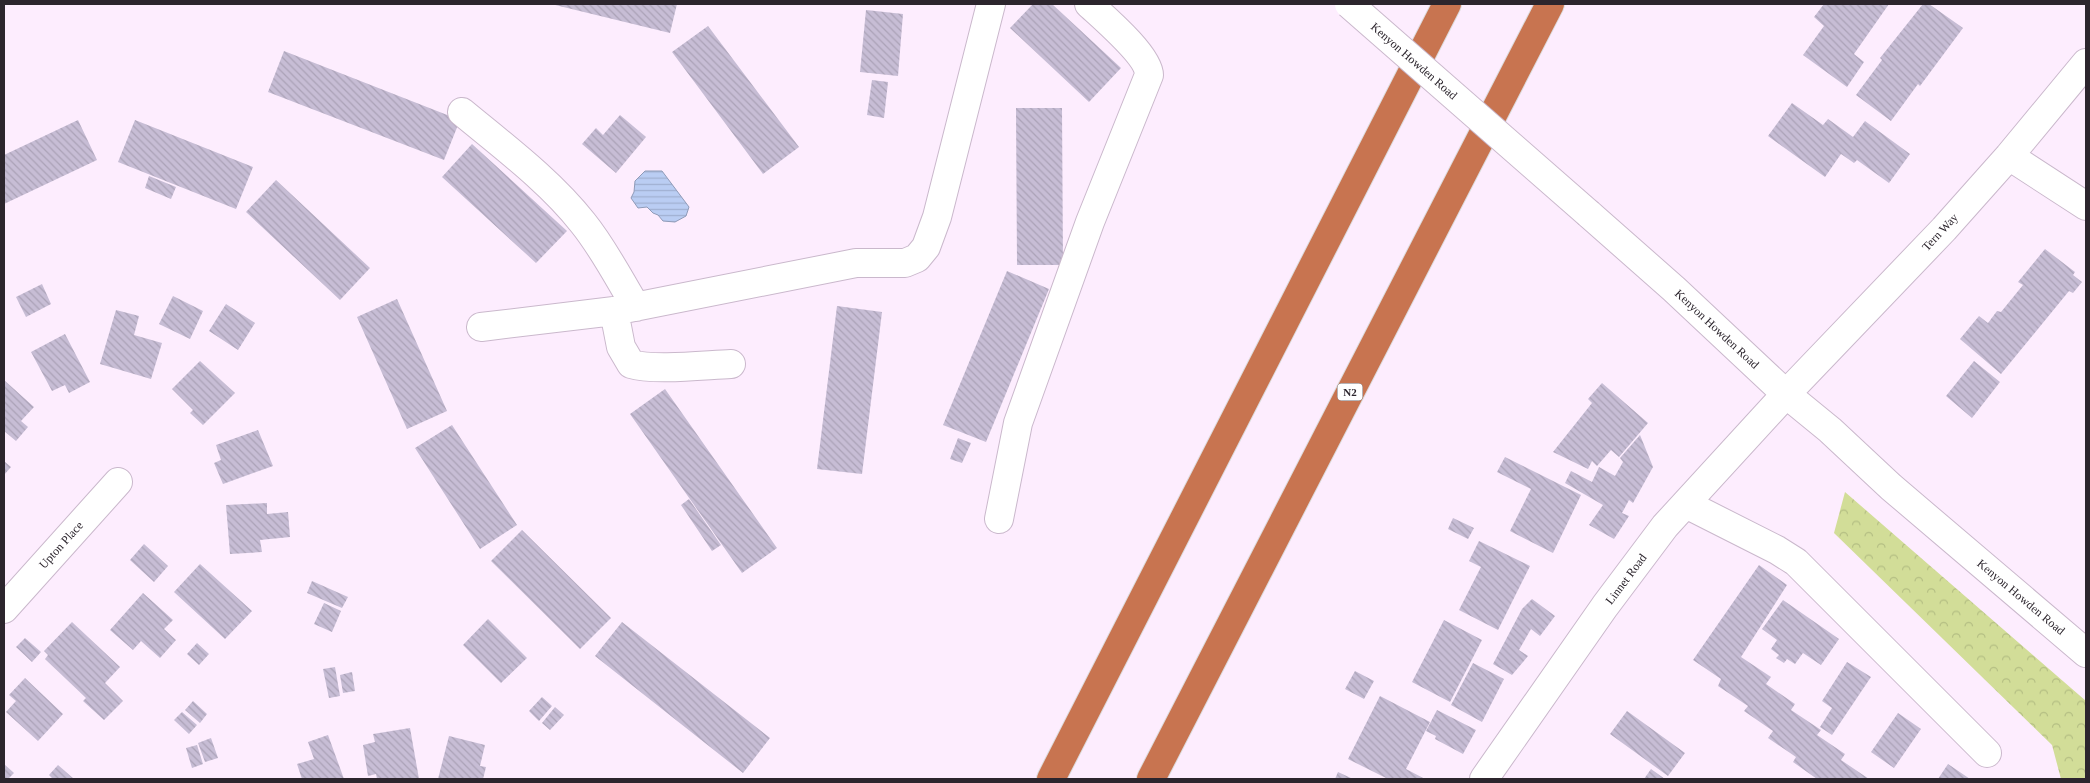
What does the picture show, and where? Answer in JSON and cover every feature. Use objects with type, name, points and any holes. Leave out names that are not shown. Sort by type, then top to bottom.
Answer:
[{"type":"highway","points":[[1051,779],[1447,4]]},
{"type":"highway","name":"N2","points":[[1150,779],[1550,4]]},
{"type":"street","points":[[482,327],[625,309],[856,263],[905,263],[917,258],[926,247],[932,234],[991,4]]},
{"type":"street","points":[[999,518],[1018,423],[1090,222],[1149,74],[1149,68],[1145,62],[1127,41],[1089,4]]},
{"type":"street","name":"Kenyon Howden Road","points":[[1349,4],[1681,295],[1786,394],[1830,430],[1891,487],[2086,653]]},
{"type":"street","name":"Tern Way","points":[[1786,394],[1944,229],[2009,156],[2086,63]]},
{"type":"street","points":[[462,112],[524,163],[583,223],[600,247],[625,309],[621,347],[631,364],[639,366],[731,364]]},
{"type":"street","points":[[2009,156],[2086,206]]},
{"type":"street","name":"Linnet Road","points":[[1484,779],[1605,606],[1665,526],[1786,394]]},
{"type":"street","name":"Upton Place","points":[[4,609],[118,482]]},
{"type":"street","points":[[1686,504],[1777,550],[1796,562],[1987,753]]},
{"type":"green space","points":[[1845,492],[2086,701],[2086,779],[2061,779],[2052,745],[1834,533]]},
{"type":"water","points":[[645,171],[662,171],[689,207],[686,216],[675,222],[663,221],[647,207],[638,208],[631,198],[634,192],[635,181]]},
{"type":"building","points":[[551,4],[677,4],[670,33]]},
{"type":"building","points":[[1033,4],[1052,4],[1121,68],[1089,102],[1010,28]]},
{"type":"building","points":[[1824,4],[1889,4],[1854,54],[1864,62],[1847,87],[1803,55],[1824,26],[1814,17]]},
{"type":"building","points":[[1923,4],[1929,4],[1963,28],[1920,86],[1918,84],[1891,121],[1856,95],[1882,60],[1880,58]]},
{"type":"building","points":[[866,10],[903,14],[898,76],[860,72]]},
{"type":"building","points":[[708,26],[799,147],[763,174],[672,52]]},
{"type":"building","points":[[284,51],[460,120],[444,160],[268,92]]},
{"type":"building","points":[[872,80],[888,82],[884,118],[867,115]]},
{"type":"building","points":[[1792,103],[1823,125],[1828,119],[1853,137],[1865,121],[1910,154],[1889,183],[1857,160],[1854,163],[1841,154],[1825,177],[1768,136]]},
{"type":"building","points":[[1016,108],[1062,108],[1063,265],[1017,265]]},
{"type":"building","points":[[620,115],[646,137],[616,173],[582,144],[596,128],[603,135]]},
{"type":"building","points":[[78,120],[97,160],[4,204],[4,155]]},
{"type":"building","points":[[135,120],[253,167],[236,209],[118,162]]},
{"type":"building","points":[[472,144],[567,231],[536,263],[442,177]]},
{"type":"building","points":[[149,176],[176,187],[171,199],[145,188]]},
{"type":"building","points":[[276,180],[370,268],[340,300],[246,212]]},
{"type":"building","points":[[2045,249],[2075,272],[2073,275],[2082,282],[2073,293],[2069,291],[2001,374],[1960,339],[1979,316],[1988,323],[1997,311],[2001,312],[2023,285],[2018,282]]},
{"type":"building","points":[[1007,271],[1049,289],[986,442],[943,425]]},
{"type":"building","points":[[42,284],[51,304],[26,317],[16,297]]},
{"type":"building","points":[[173,296],[203,311],[190,339],[159,324]]},
{"type":"building","points":[[397,299],[447,411],[407,429],[357,317]]},
{"type":"building","points":[[226,304],[255,323],[238,350],[209,331]]},
{"type":"building","points":[[837,306],[882,312],[862,474],[817,469]]},
{"type":"building","points":[[116,310],[139,316],[134,335],[162,343],[151,379],[100,364]]},
{"type":"building","points":[[65,334],[90,382],[69,393],[65,385],[52,391],[31,352]]},
{"type":"building","points":[[200,361],[235,393],[203,425],[190,413],[193,410],[172,389]]},
{"type":"building","points":[[1974,361],[2000,382],[1972,418],[1946,396]]},
{"type":"building","points":[[4,380],[34,407],[21,421],[28,427],[16,441],[4,431]]},
{"type":"building","points":[[1602,383],[1648,423],[1619,457],[1611,450],[1597,466],[1592,461],[1588,469],[1553,452],[1592,403],[1588,399]]},
{"type":"building","points":[[665,389],[777,548],[742,573],[630,414]]},
{"type":"building","points":[[452,425],[517,525],[480,549],[415,448]]},
{"type":"building","points":[[258,430],[273,466],[223,484],[214,463],[221,460],[216,445]]},
{"type":"building","points":[[1640,435],[1653,467],[1633,503],[1629,500],[1622,513],[1629,516],[1614,539],[1589,525],[1603,505],[1565,483],[1571,471],[1592,482],[1599,467],[1615,476],[1623,462],[1620,458]]},
{"type":"building","points":[[958,438],[971,443],[962,463],[950,459]]},
{"type":"building","points":[[1505,457],[1581,495],[1553,553],[1510,531],[1531,489],[1497,472]]},
{"type":"building","points":[[4,461],[11,467],[4,475]]},
{"type":"building","points":[[689,499],[721,545],[712,551],[681,505]]},
{"type":"building","points":[[267,503],[267,514],[288,512],[290,537],[260,540],[262,552],[230,554],[226,505]]},
{"type":"building","points":[[1453,518],[1474,528],[1468,539],[1448,529]]},
{"type":"building","points":[[522,530],[611,618],[580,649],[491,561]]},
{"type":"building","points":[[1479,541],[1530,566],[1498,630],[1459,610],[1481,567],[1469,561]]},
{"type":"building","points":[[144,544],[168,566],[154,582],[130,560]]},
{"type":"building","points":[[200,564],[252,611],[225,639],[174,592]]},
{"type":"building","points":[[1759,565],[1787,585],[1741,657],[1771,677],[1766,684],[1795,704],[1791,710],[1821,730],[1817,735],[1845,754],[1841,760],[1869,779],[1817,779],[1793,762],[1796,757],[1768,738],[1773,731],[1744,711],[1748,706],[1718,686],[1721,679],[1693,660]]},
{"type":"building","points":[[312,581],[348,597],[342,608],[307,593]]},
{"type":"building","points":[[143,593],[173,620],[164,629],[176,640],[160,658],[141,641],[133,650],[110,630]]},
{"type":"building","points":[[1532,599],[1555,616],[1540,636],[1531,629],[1519,650],[1528,656],[1512,675],[1493,664],[1522,609]]},
{"type":"building","points":[[1783,600],[1839,639],[1821,665],[1803,653],[1795,664],[1787,659],[1784,663],[1776,658],[1779,655],[1771,649],[1777,640],[1762,629]]},
{"type":"building","points":[[324,603],[341,611],[332,632],[314,624]]},
{"type":"building","points":[[488,619],[527,658],[501,683],[463,645]]},
{"type":"building","points":[[1444,620],[1482,640],[1450,702],[1412,682]]},
{"type":"building","points":[[72,622],[120,667],[105,683],[123,701],[104,720],[83,701],[86,698],[45,659],[48,655],[44,651]]},
{"type":"building","points":[[622,622],[770,738],[743,773],[595,656]]},
{"type":"building","points":[[25,638],[41,652],[32,662],[16,647]]},
{"type":"building","points":[[197,643],[209,654],[199,665],[187,654]]},
{"type":"building","points":[[1847,662],[1871,677],[1832,735],[1820,727],[1832,708],[1822,701]]},
{"type":"building","points":[[1473,663],[1504,679],[1482,722],[1451,705]]},
{"type":"building","points":[[335,667],[340,696],[329,698],[323,669]]},
{"type":"building","points":[[1355,671],[1374,681],[1364,699],[1345,689]]},
{"type":"building","points":[[352,672],[355,691],[343,693],[340,675]]},
{"type":"building","points":[[25,678],[63,714],[38,741],[6,712],[16,701],[9,695]]},
{"type":"building","points":[[1380,696],[1430,722],[1406,769],[1425,779],[1388,779],[1348,759]]},
{"type":"building","points":[[542,697],[552,706],[539,721],[529,711]]},
{"type":"building","points":[[193,701],[207,714],[200,723],[185,710]]},
{"type":"building","points":[[555,707],[564,715],[550,730],[542,723]]},
{"type":"building","points":[[1437,710],[1476,730],[1463,754],[1435,739],[1436,736],[1426,731]]},
{"type":"building","points":[[1627,711],[1685,753],[1668,776],[1610,734]]},
{"type":"building","points":[[182,712],[197,725],[189,734],[174,720]]},
{"type":"building","points":[[1898,713],[1921,729],[1894,768],[1871,752]]},
{"type":"building","points":[[410,728],[419,779],[377,779],[376,774],[368,776],[363,745],[375,742],[373,734]]},
{"type":"building","points":[[328,735],[344,779],[302,779],[297,764],[314,759],[308,742]]},
{"type":"building","points":[[449,736],[485,745],[480,766],[486,767],[483,779],[438,779]]},
{"type":"building","points":[[211,738],[218,758],[205,762],[198,743]]},
{"type":"building","points":[[197,745],[203,764],[192,768],[186,748]]},
{"type":"building","points":[[4,764],[14,773],[8,779],[4,779]]},
{"type":"building","points":[[1948,764],[1970,779],[1938,779]]},
{"type":"building","points":[[58,765],[74,779],[53,779],[49,775]]},
{"type":"building","points":[[1651,769],[1665,779],[1644,779]]},
{"type":"building","points":[[1338,772],[1353,779],[1335,779]]}]
